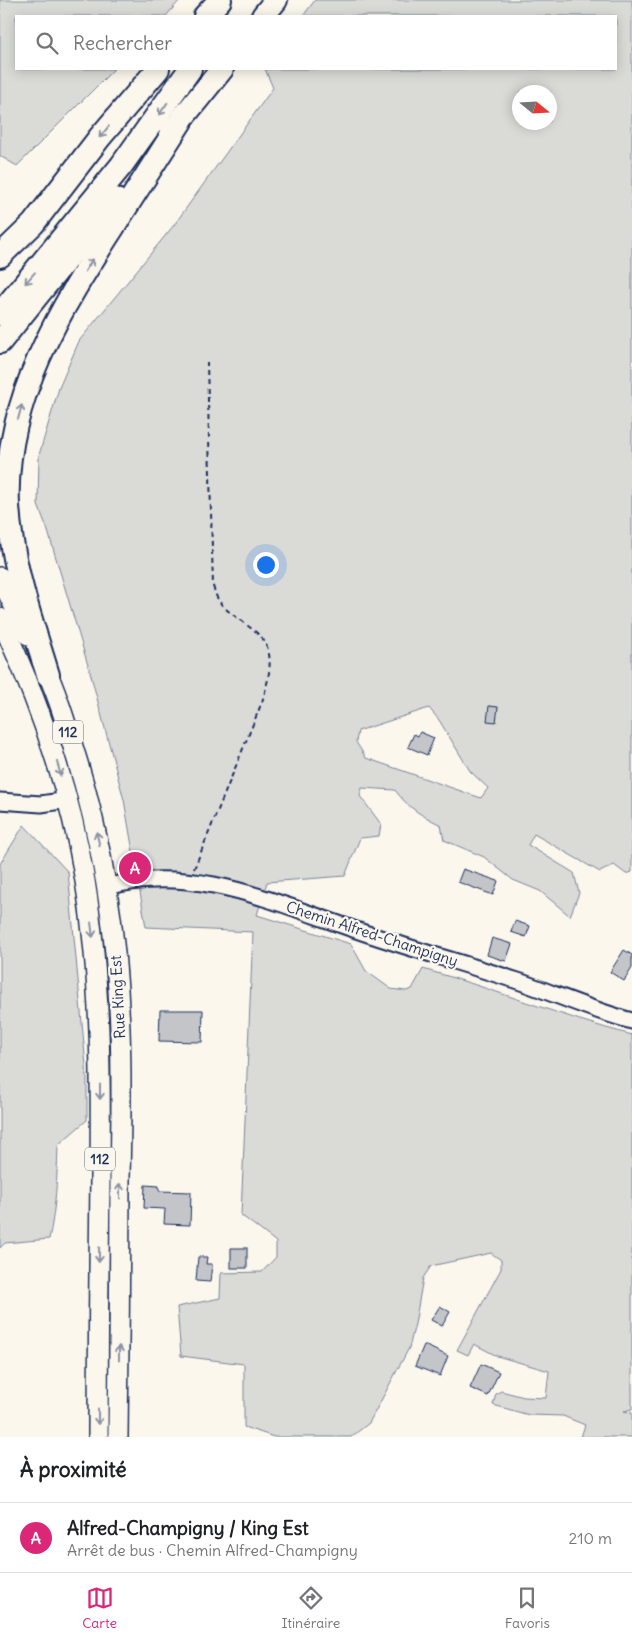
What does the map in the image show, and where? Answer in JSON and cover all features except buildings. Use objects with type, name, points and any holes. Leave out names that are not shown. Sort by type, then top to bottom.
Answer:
[{"type":"highway","points":[[206,15],[220,0]]},
{"type":"highway","points":[[227,15],[237,0]]},
{"type":"highway","points":[[264,15],[276,0]]},
{"type":"highway","points":[[0,256],[33,224],[92,147],[157,70]]},
{"type":"highway","points":[[0,314],[116,173],[189,70]]},
{"type":"highway","points":[[0,342],[221,70]]},
{"type":"highway","points":[[48,675],[24,598],[11,537],[8,484],[10,457],[17,421],[35,367],[59,315],[94,256],[181,120]]},
{"type":"main road","name":"Rue King Est","points":[[0,576],[48,675],[79,764],[95,827],[107,887],[116,966],[120,1041],[118,1437]]},
{"type":"main road","name":"Rue King Est","points":[[0,618],[38,707],[58,764],[80,852],[88,903],[99,1014],[98,1437]]},
{"type":"street","points":[[0,800],[42,804],[68,800]]},
{"type":"street","name":"Chemin Alfred-Champigny","points":[[107,887],[147,879],[191,880],[252,895],[385,940],[514,980],[632,1021]]},
{"type":"path","points":[[191,880],[262,702],[270,665],[267,646],[261,636],[222,607],[213,586],[206,363]]},
{"type":"shaded area","points":[[0,0],[180,0],[167,15],[15,15],[15,70],[113,70],[17,166],[0,156]]},
{"type":"shaded area","points":[[315,0],[632,0],[632,872],[626,874],[614,865],[600,872],[534,834],[528,845],[574,873],[579,893],[570,916],[540,891],[513,880],[484,857],[444,840],[441,825],[416,811],[395,790],[362,788],[360,796],[381,824],[379,836],[360,838],[345,876],[267,882],[257,915],[351,944],[366,971],[391,989],[406,991],[412,989],[423,969],[579,1020],[632,1035],[632,1409],[624,1411],[632,1413],[632,1437],[581,1437],[585,1425],[563,1416],[529,1415],[493,1405],[496,1394],[501,1391],[524,1397],[546,1398],[549,1371],[497,1356],[474,1344],[468,1355],[457,1350],[501,1269],[501,1260],[491,1253],[431,1266],[423,1278],[409,1348],[369,1423],[351,1437],[274,1437],[244,1427],[244,1364],[181,1356],[177,1307],[220,1298],[221,1273],[262,1272],[276,1257],[276,1242],[241,1215],[253,932],[146,927],[124,800],[90,672],[47,528],[38,505],[39,455],[59,388],[79,341],[174,225],[273,88],[265,70],[617,70],[617,15],[304,15]],"holes":[[[429,708],[439,720],[470,771],[488,788],[481,798],[366,758],[356,742],[358,731]]]},
{"type":"shaded area","points":[[24,825],[68,872],[87,1077],[87,1120],[58,1145],[55,1204],[49,1239],[5,1243],[0,1248],[0,864]]},
{"type":"place","name":"Alfred-Champigny / King Est","points":[[135,868]]}]
